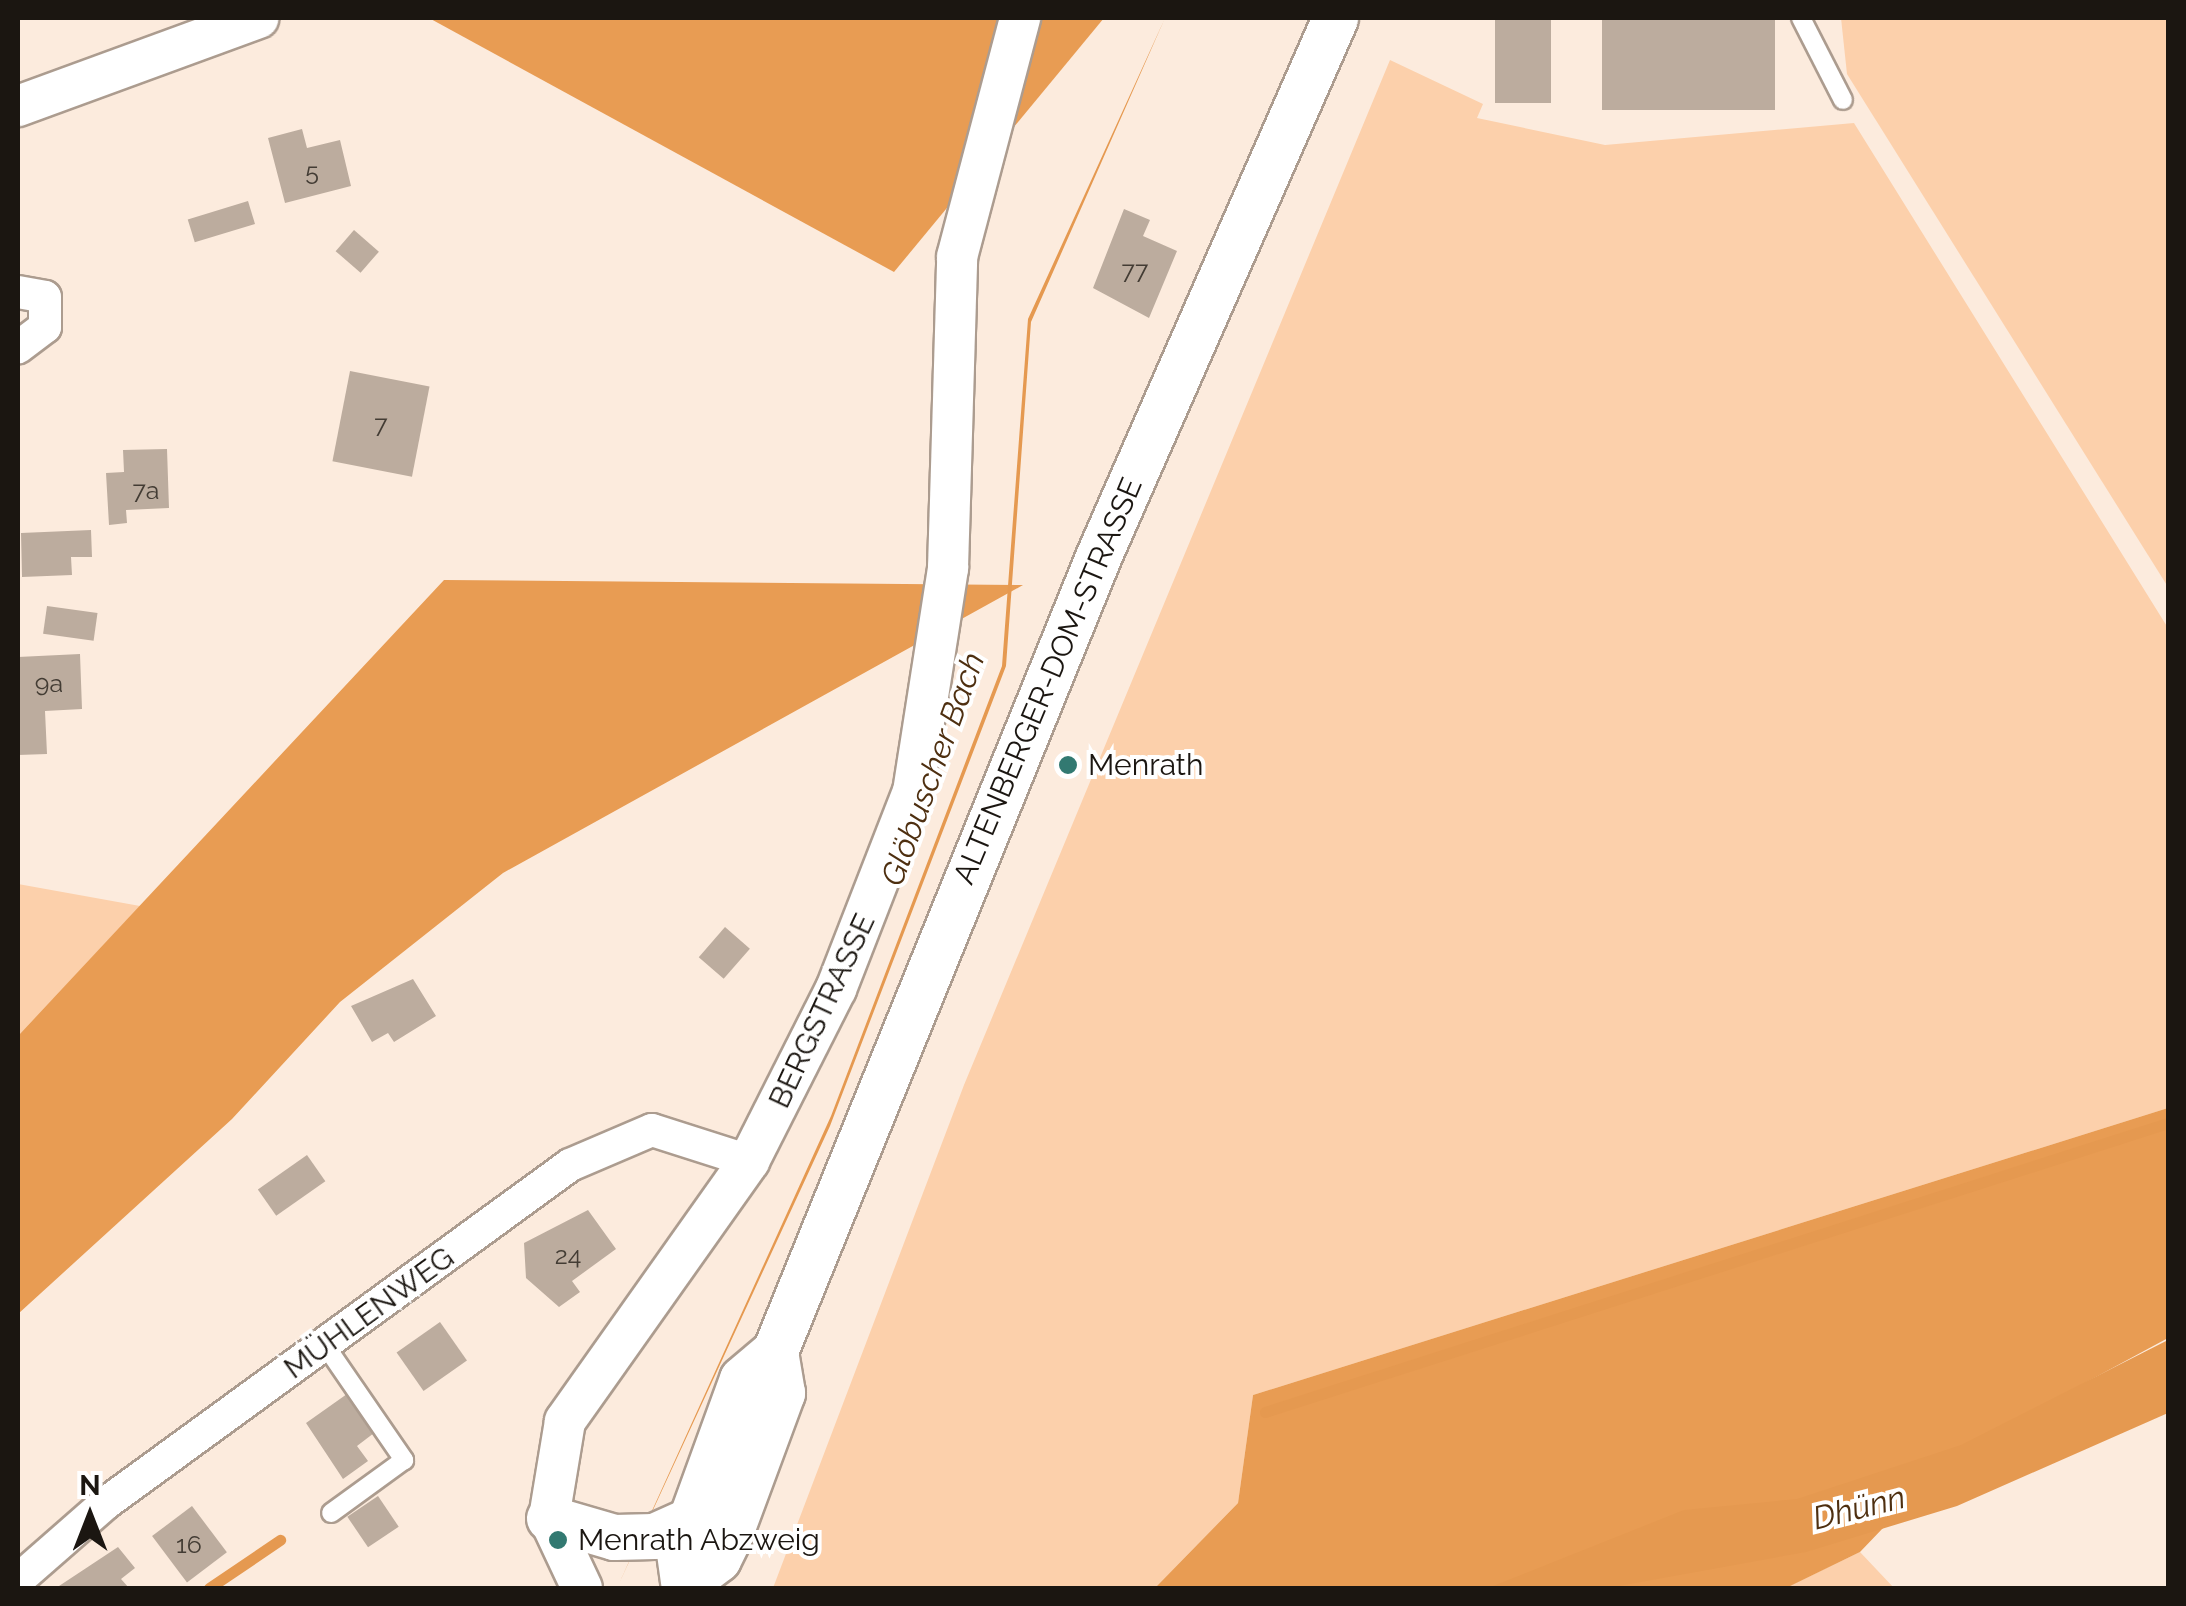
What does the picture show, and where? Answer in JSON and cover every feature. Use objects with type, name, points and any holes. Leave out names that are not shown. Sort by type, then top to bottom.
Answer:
[{"type":"main road","name":"ALTENBERGER-DOM-STRASSE","points":[[775,1351],[782,1393],[729,1536],[718,1559],[685,1586],[679,1552],[742,1379],[775,1351],[1098,558],[1335,18]]},
{"type":"main road","points":[[549,1518],[614,1536],[654,1536],[690,1520]]},
{"type":"street","points":[[18,106],[258,18]]},
{"type":"street","name":"BERGSTRASSE","points":[[582,1588],[549,1518],[553,1462],[580,1390],[750,1161],[836,989],[914,792],[948,568],[957,257],[1020,18]]},
{"type":"street","points":[[18,292],[45,296],[45,327],[18,347]]},
{"type":"street","name":"MÜHLENWEG","points":[[18,1580],[106,1502],[611,1144],[652,1130],[750,1161]]},
{"type":"lane","points":[[1801,18],[1842,100]]},
{"type":"lane","points":[[325,1345],[404,1460],[332,1513]]},
{"type":"shaded area","points":[[429,18],[1104,18],[894,272]]},
{"type":"shaded area","points":[[1841,18],[2168,18],[2168,587],[1847,74]]},
{"type":"shaded area","points":[[1390,60],[1483,104],[1477,118],[1605,145],[1854,123],[2168,628],[2168,1108],[1253,1395],[1238,1503],[1155,1588],[773,1588],[964,1085]]},
{"type":"shaded area","points":[[444,580],[1023,585],[503,873],[340,1002],[232,1119],[18,1314],[18,1036]]},
{"type":"shaded area","points":[[18,884],[140,906],[18,1036]]},
{"type":"shaded area","points":[[2168,1108],[2168,1338],[1955,1453],[1860,1552],[1786,1588],[1155,1588],[1238,1503],[1253,1395]]},
{"type":"shaded area","points":[[1860,1552],[1894,1588],[1785,1588]]},
{"type":"water","name":"Glöbuscher Bach","points":[[1165,18],[1031,322],[1006,666],[830,1126],[617,1588],[831,1116],[1002,666],[1028,319]]},
{"type":"water","name":"Dhünn","points":[[2168,1340],[2168,1413],[1957,1506],[1806,1552],[1608,1588],[1488,1588],[1684,1510],[1797,1499],[1961,1445]]},
{"type":"building","points":[[1495,18],[1551,18],[1551,103],[1495,103]]},
{"type":"building","points":[[1602,18],[1775,18],[1775,110],[1602,110]]},
{"type":"building","points":[[302,129],[307,148],[340,140],[351,186],[285,203],[268,138]]},
{"type":"building","points":[[248,201],[255,224],[195,242],[188,219]]},
{"type":"building","points":[[1124,209],[1150,220],[1143,236],[1177,251],[1149,318],[1093,288]]},
{"type":"building","points":[[354,230],[379,252],[361,273],[336,251]]},
{"type":"building","points":[[350,371],[430,386],[412,477],[332,461]]},
{"type":"building","points":[[167,449],[169,508],[126,510],[127,523],[109,525],[106,473],[124,472],[123,450]]},
{"type":"building","points":[[91,530],[92,557],[71,557],[72,575],[22,577],[21,533]]},
{"type":"building","points":[[47,606],[98,613],[94,641],[43,634]]},
{"type":"building","points":[[80,654],[82,709],[45,711],[47,754],[18,755],[18,657]]},
{"type":"building","points":[[725,927],[750,949],[724,979],[699,957]]},
{"type":"building","points":[[413,979],[436,1016],[394,1042],[388,1033],[372,1042],[351,1006]]},
{"type":"building","points":[[307,1155],[325,1181],[276,1216],[258,1189]]},
{"type":"building","points":[[588,1210],[616,1249],[572,1281],[580,1292],[559,1307],[526,1278],[524,1243]]},
{"type":"building","points":[[440,1322],[467,1361],[424,1391],[397,1352]]},
{"type":"building","points":[[347,1394],[374,1433],[357,1446],[368,1461],[343,1479],[306,1423]]},
{"type":"building","points":[[378,1496],[399,1527],[368,1547],[347,1517]]},
{"type":"building","points":[[192,1506],[227,1552],[187,1582],[152,1536]]},
{"type":"building","points":[[118,1547],[135,1568],[121,1579],[129,1588],[56,1588]]},
{"type":"waterway","points":[[1265,1412],[2168,1123]]},
{"type":"waterway","points":[[209,1588],[280,1540]]},
{"type":"place","name":"Menrath","points":[[1068,765]]},
{"type":"place","name":"Menrath Abzweig","points":[[558,1540]]}]
